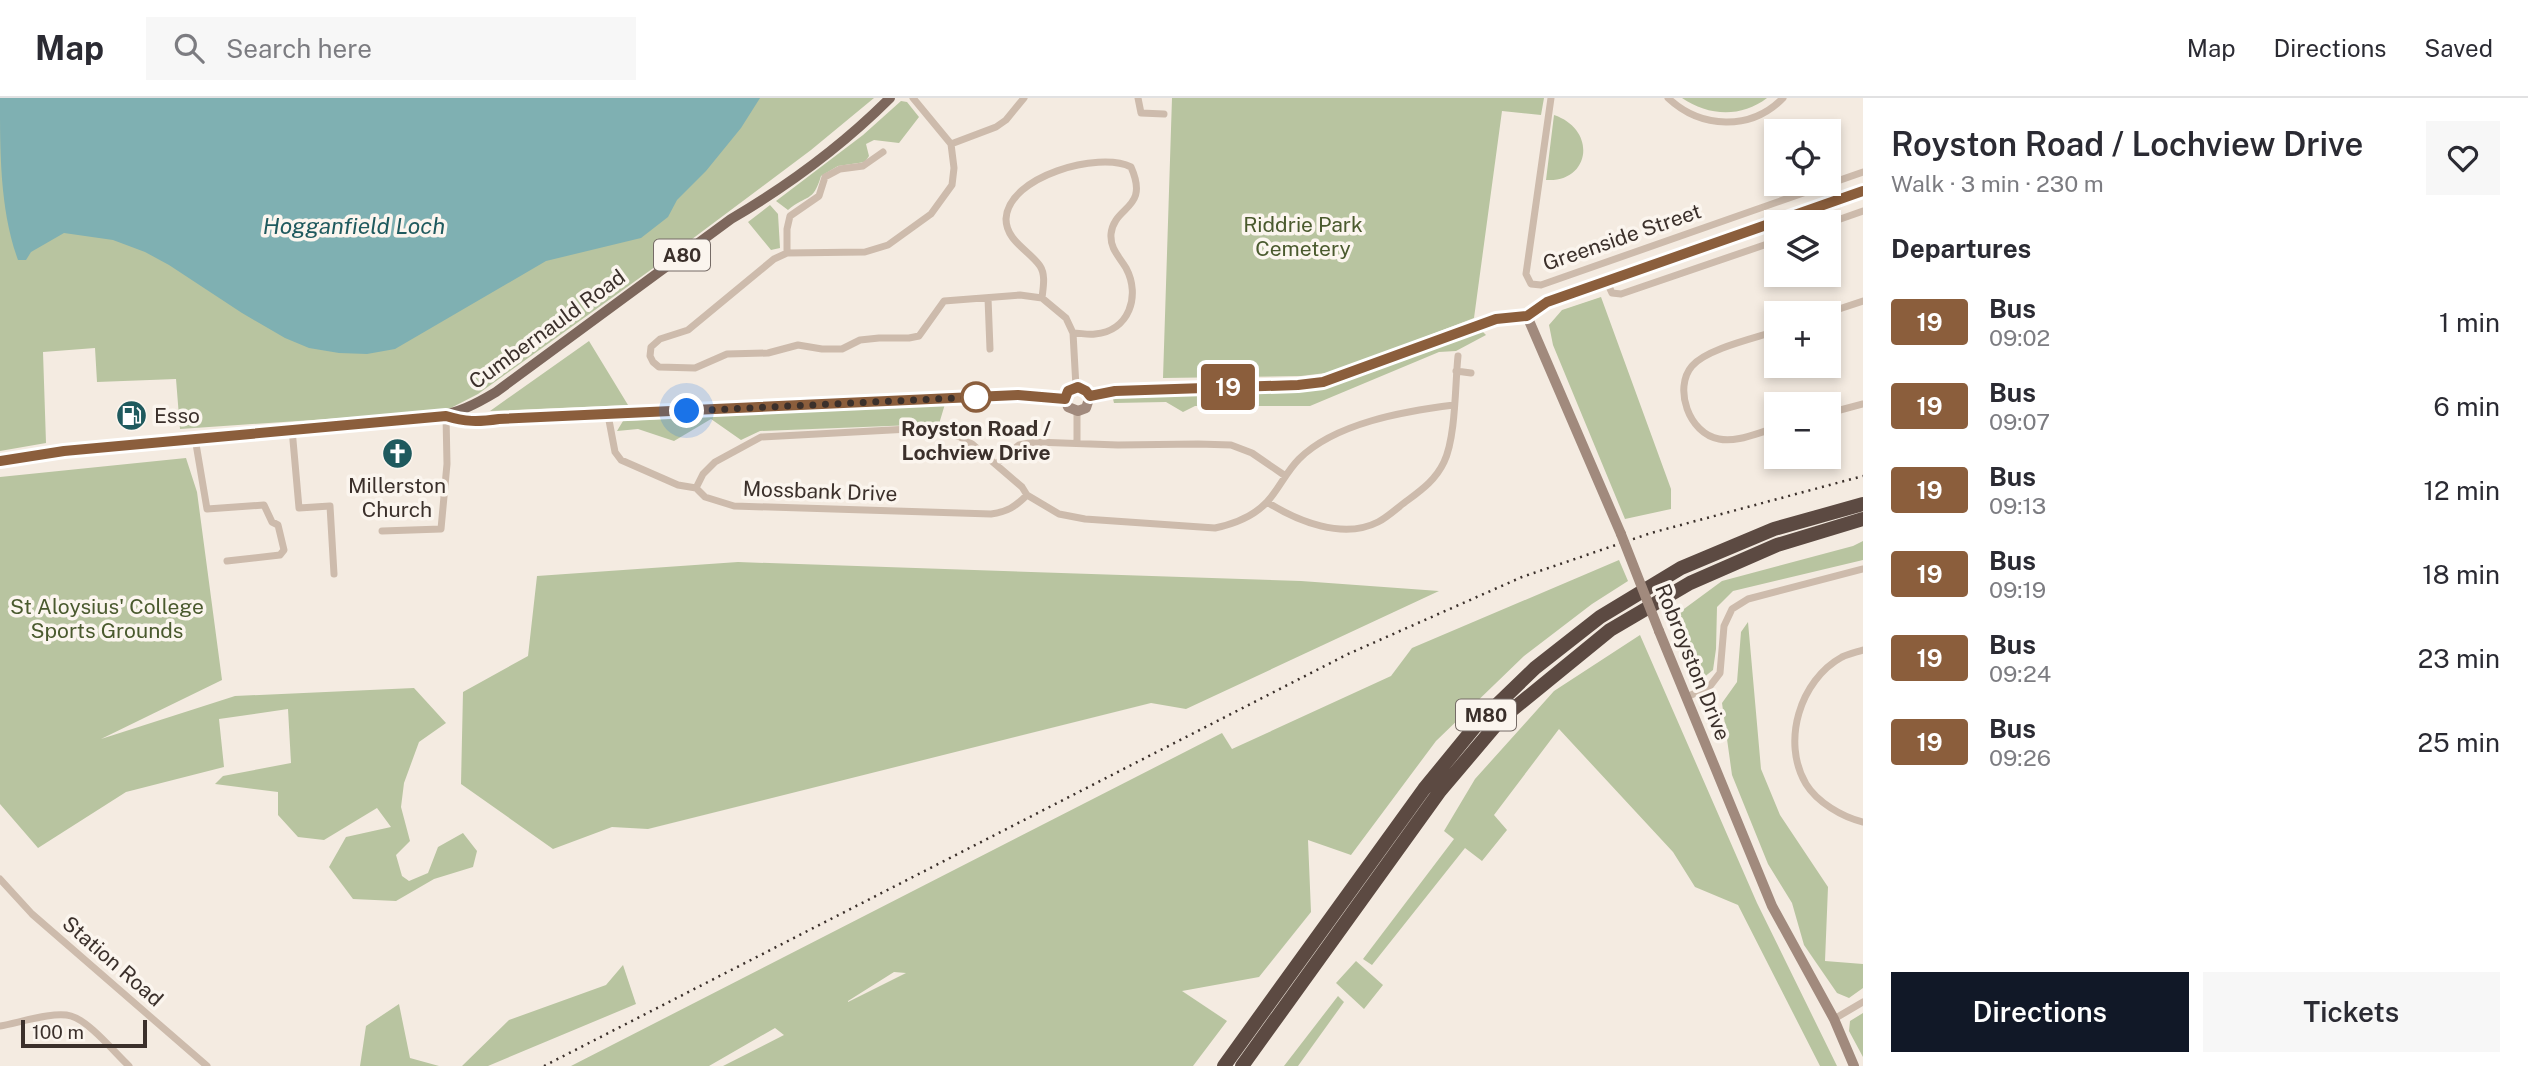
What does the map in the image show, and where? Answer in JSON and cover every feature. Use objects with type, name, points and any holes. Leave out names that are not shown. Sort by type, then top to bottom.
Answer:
[{"type":"highway","name":"M80","points":[[1233,1065],[1432,779],[1478,723],[1535,668],[1600,617],[1681,568],[1773,529],[1863,504]]},
{"type":"highway","name":"M80","points":[[1233,1065],[1279,1014],[1440,791],[1501,719],[1610,630],[1690,583],[1777,545],[1863,519]]},
{"type":"main road","name":"Cumbernauld Road","points":[[0,461],[64,451],[446,416],[469,408],[496,392],[731,219],[805,170],[859,128],[890,98]]},
{"type":"street","points":[[913,98],[951,144],[954,168],[952,185],[931,214],[888,245],[865,252],[787,253],[774,259],[688,330],[660,339],[651,347],[649,356],[659,367],[695,368],[727,354],[768,353],[798,345],[842,349],[860,340],[919,336],[944,301],[1020,296],[1042,298],[1066,318],[1073,333],[1076,387]]},
{"type":"street","points":[[951,144],[996,127],[1006,120],[1024,98]]},
{"type":"street","points":[[1138,98],[1141,113],[1164,114]]},
{"type":"street","name":"Greenside Street","points":[[1551,98],[1526,274],[1531,284],[1542,285],[1863,172]]},
{"type":"street","points":[[1668,98],[1691,115],[1714,122],[1730,123],[1760,116],[1783,98]]},
{"type":"street","points":[[787,253],[790,216],[819,196],[825,177],[840,169],[863,166],[883,152]]},
{"type":"street","points":[[1042,298],[1044,279],[1040,266],[1017,243],[1006,220],[1013,199],[1039,180],[1066,166],[1121,162],[1131,167],[1137,188],[1135,200],[1111,230],[1111,245],[1127,270],[1132,290],[1132,308],[1122,323],[1111,330],[1095,334],[1073,333]]},
{"type":"street","points":[[1090,396],[1115,391],[1323,382],[1496,319],[1527,316],[1547,302],[1606,280],[1863,191]]},
{"type":"street","points":[[1841,219],[1863,211]]},
{"type":"street","points":[[1606,280],[1612,293],[1620,294],[1764,245]]},
{"type":"street","points":[[988,298],[990,349]]},
{"type":"street","points":[[1841,308],[1863,301]]},
{"type":"street","name":"Robroyston Drive","points":[[1527,316],[1621,534],[1721,786],[1772,906],[1834,1018],[1854,1066]]},
{"type":"street","points":[[1764,335],[1699,359],[1688,372],[1683,395],[1699,429],[1717,439],[1729,440],[1764,431]]},
{"type":"street","points":[[1267,502],[1307,523],[1334,528],[1359,528],[1378,522],[1430,484],[1444,462],[1449,445],[1458,356]]},
{"type":"street","points":[[1457,371],[1471,373]]},
{"type":"street","points":[[1076,387],[1082,388],[1090,396],[1086,408],[1077,411],[1068,407],[1065,399],[1068,391],[1076,387]]},
{"type":"street","points":[[382,531],[442,529],[447,464],[446,416],[470,423],[499,419],[1018,395],[1065,399]]},
{"type":"street","points":[[1841,410],[1863,404]]},
{"type":"street","points":[[696,488],[703,474],[715,462],[761,438],[928,428],[960,437],[972,444],[1022,487],[1027,495],[1059,514],[1085,519],[1215,528],[1236,523],[1267,502],[1284,475],[1300,457],[1325,441],[1359,424],[1410,411],[1454,405]]},
{"type":"street","points":[[469,408],[478,416],[499,419]]},
{"type":"street","points":[[1077,411],[1077,443]]},
{"type":"street","name":"Mossbank Drive","points":[[608,415],[615,452],[621,460],[678,485],[696,488],[705,497],[734,506],[991,514],[1016,506],[1027,495]]},
{"type":"street","points":[[292,429],[299,508],[330,506],[334,574]]},
{"type":"street","points":[[195,438],[207,509],[264,505],[272,522],[278,525],[284,550],[279,555],[228,561]]},
{"type":"street","points":[[996,464],[1019,445],[1035,442],[1231,445],[1252,453],[1284,475]]},
{"type":"street","points":[[1687,696],[1710,686],[1720,673],[1724,626],[1732,609],[1748,599],[1863,569]]},
{"type":"street","points":[[1863,650],[1842,657],[1818,677],[1800,705],[1795,731],[1798,761],[1807,785],[1829,807],[1853,820],[1863,822]]},
{"type":"street","name":"Station Road","points":[[0,879],[32,914],[204,1065]]},
{"type":"street","points":[[1834,1018],[1863,1002]]},
{"type":"street","points":[[0,1027],[58,1015],[70,1016],[82,1022],[129,1066]]},
{"type":"green space","name":"Hogganfield Loch","points":[[0,98],[874,98],[811,150],[652,269],[478,394],[445,411],[180,429],[176,379],[97,382],[95,348],[43,352],[46,443],[0,451]]},
{"type":"green space","name":"Riddrie Park Cemetery","points":[[1172,98],[1544,98],[1541,115],[1502,111],[1474,318],[1334,372],[1301,376],[1163,378]]},
{"type":"green space","points":[[1682,98],[1767,98],[1746,109],[1724,112],[1703,108]]},
{"type":"green space","points":[[901,101],[907,102],[919,117],[899,143],[874,140],[866,144],[869,156],[865,162],[838,166],[821,176],[809,197],[788,210],[776,201],[863,135]]},
{"type":"green space","points":[[1554,115],[1568,122],[1578,132],[1583,154],[1572,173],[1561,179],[1546,180]]},
{"type":"green space","points":[[770,205],[778,214],[780,248],[771,250],[748,222]]},
{"type":"green space","points":[[1601,297],[1671,489],[1671,509],[1625,519],[1553,345],[1549,325],[1562,310]]},
{"type":"green space","points":[[1482,331],[1486,335],[1456,351],[1439,352],[1310,406],[1195,406],[1183,412],[1166,402],[1114,403],[1113,399],[1128,396],[1323,388]]},
{"type":"green space","points":[[589,341],[628,405],[490,411]]},
{"type":"green space","points":[[945,404],[939,424],[760,431],[741,440],[711,419],[674,441],[638,429],[617,431],[623,421]]},
{"type":"green space","name":"St Aloysius' College Sports Grounds","points":[[186,458],[197,492],[222,680],[101,739],[235,696],[414,688],[446,723],[419,742],[404,783],[401,807],[410,841],[396,855],[402,876],[409,881],[428,873],[438,847],[463,833],[477,851],[473,867],[434,879],[396,901],[353,899],[329,867],[346,837],[391,827],[377,808],[324,840],[298,837],[278,815],[278,792],[215,784],[223,776],[291,763],[288,709],[219,719],[224,767],[126,792],[38,848],[0,804],[0,477]]},
{"type":"green space","points":[[1863,541],[1863,560],[1733,591],[1717,607],[1713,670],[1703,678],[1688,675],[1669,620],[1722,581]]},
{"type":"green space","points":[[1619,560],[1628,581],[1592,604],[1524,656],[1436,741],[1351,855],[1308,840],[1311,912],[1259,977],[1182,991],[1227,1021],[1193,1066],[723,1066],[784,1035],[775,1028],[709,1066],[571,1066],[1222,733],[1232,749],[1391,676],[1412,648]],"holes":[[[894,972],[906,973],[848,1002]]]},
{"type":"green space","points":[[738,562],[1301,581],[1439,591],[1186,709],[1151,703],[648,829],[612,827],[553,849],[461,784],[463,692],[528,656],[537,576]]},
{"type":"green space","points":[[1748,622],[1761,769],[1780,815],[1828,887],[1825,961],[1863,964],[1863,988],[1849,998],[1837,993],[1804,945],[1792,903],[1768,864],[1732,775],[1722,703],[1737,682],[1741,632]]},
{"type":"green space","points":[[1640,635],[1757,903],[1837,1066],[1820,1066],[1738,905],[1695,887],[1673,852],[1559,729],[1494,815],[1507,830],[1482,861],[1465,848],[1372,965],[1363,959],[1454,839],[1444,831],[1475,779],[1554,691]]},
{"type":"green space","points":[[1356,961],[1383,985],[1364,1009],[1336,983]]},
{"type":"green space","points":[[623,965],[636,1004],[488,1066],[462,1066],[509,1020],[606,985]]},
{"type":"green space","points":[[1338,996],[1344,1002],[1298,1066],[1284,1066]]},
{"type":"green space","points":[[399,1004],[410,1058],[439,1066],[360,1066],[366,1026]]},
{"type":"green space","points":[[1863,1013],[1863,1057],[1849,1031],[1850,1021]]},
{"type":"water","name":"Hogganfield Loch","points":[[0,98],[760,98],[741,128],[706,171],[677,200],[668,217],[641,238],[546,261],[395,349],[367,354],[309,348],[285,338],[169,265],[113,240],[64,233],[31,252],[26,260],[18,260],[4,201]]},
{"type":"railway","points":[[544,1066],[1348,654],[1522,577],[1651,533],[1863,476]]},
{"type":"bus line","name":"19","points":[[0,461],[64,451],[446,416],[476,423],[499,419],[1018,395],[1065,399],[1071,388],[1078,387],[1090,396],[1115,391],[1323,382],[1496,319],[1527,316],[1547,302],[1606,280],[1863,191]]},
{"type":"place","name":"Royston Road / Lochview Drive","points":[[976,397]]},
{"type":"place","name":"Esso","points":[[131,415]]},
{"type":"place","name":"Millerston Church","points":[[397,453]]},
{"type":"route","points":[[687,411],[976,397]]}]
